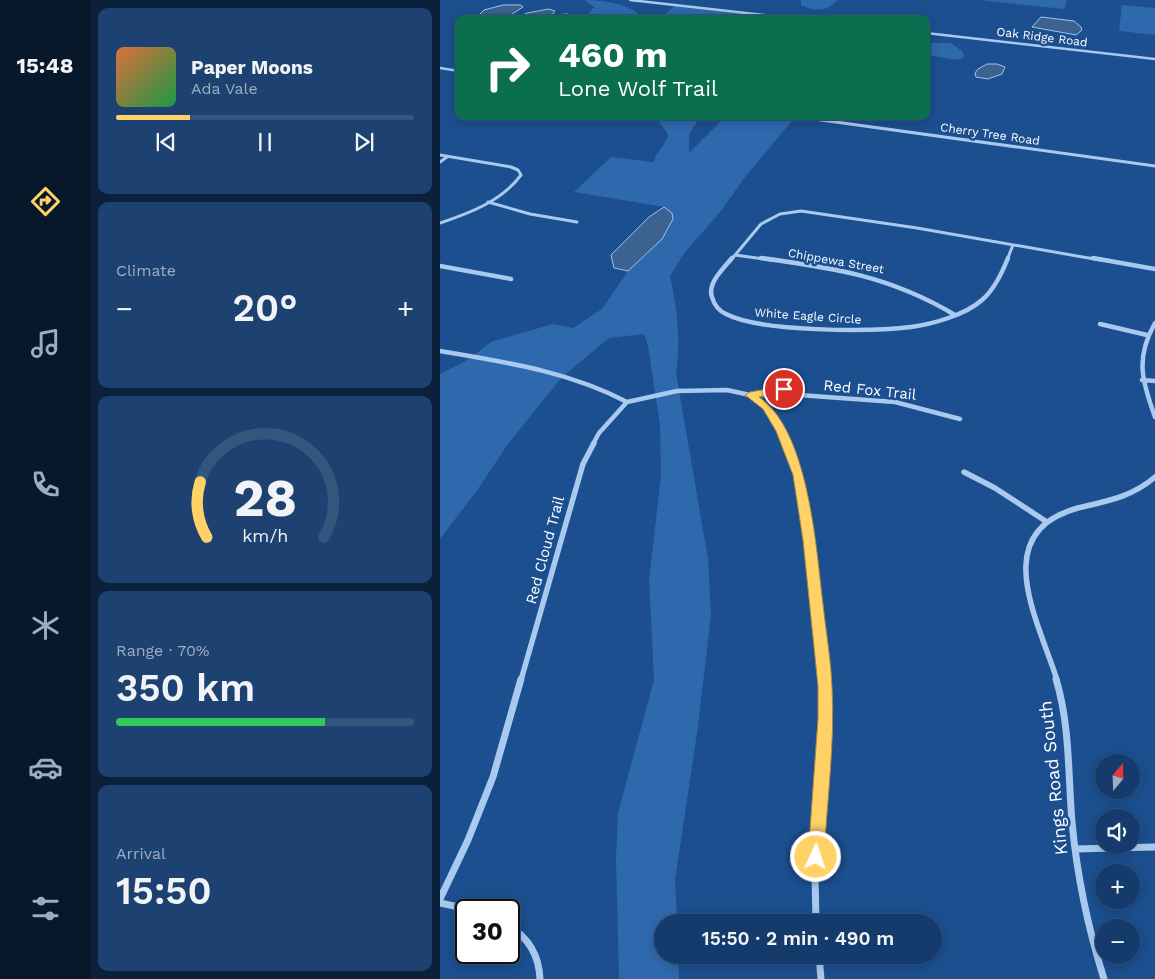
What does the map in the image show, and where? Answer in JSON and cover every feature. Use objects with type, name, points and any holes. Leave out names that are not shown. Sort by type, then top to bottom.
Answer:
[{"type":"street","points":[[630,0],[764,15]]},
{"type":"street","name":"Oak Ridge Road","points":[[930,33],[1155,59]]},
{"type":"street","points":[[440,68],[455,70]]},
{"type":"street","name":"Cherry Tree Road","points":[[821,120],[1155,166]]},
{"type":"street","points":[[440,155],[511,167],[520,171],[520,178],[488,202],[440,223]]},
{"type":"street","points":[[440,162],[447,156]]},
{"type":"street","points":[[488,202],[530,214],[577,222]]},
{"type":"street","name":"White Eagle Circle","points":[[1013,245],[995,286],[982,300],[955,315],[923,325],[879,330],[764,325],[743,321],[721,310],[711,296],[714,280],[766,220],[785,212],[801,211],[853,217],[1155,269]]},
{"type":"street","name":"Chippewa Street","points":[[735,255],[879,278],[919,293],[955,315]]},
{"type":"street","points":[[440,266],[511,279]]},
{"type":"street","points":[[1100,324],[1147,336]]},
{"type":"street","points":[[1155,324],[1147,336],[1141,355],[1142,380],[1155,417]]},
{"type":"street","points":[[440,352],[570,377],[601,388],[627,402]]},
{"type":"street","points":[[1142,380],[1155,381]]},
{"type":"street","points":[[750,395],[802,386]]},
{"type":"street","name":"Red Fox Trail","points":[[627,402],[683,391],[727,390],[750,395],[799,395],[895,402],[960,419]]},
{"type":"street","points":[[750,395],[767,407],[781,431],[798,475],[809,540],[825,686],[825,719],[815,876],[816,914]]},
{"type":"street","name":"Red Cloud Trail","points":[[440,899],[468,840],[494,777],[583,464],[606,423],[627,402]]},
{"type":"street","points":[[964,472],[995,488],[1047,522]]},
{"type":"street","name":"Kings Road South","points":[[1104,979],[1085,914],[1075,849],[1063,704],[1057,679],[1029,596],[1024,572],[1028,549],[1033,537],[1047,522],[1072,509],[1128,496],[1146,486],[1155,476]]},
{"type":"street","points":[[1075,849],[1155,847]]},
{"type":"street","points":[[440,903],[455,906]]},
{"type":"street","points":[[520,933],[531,944],[539,964],[540,979]]},
{"type":"street","points":[[819,964],[820,979]]},
{"type":"shaded area","points":[[585,0],[620,5],[638,14],[588,15],[594,7]]},
{"type":"shaded area","points":[[801,0],[837,0],[825,9],[816,10],[801,5]]},
{"type":"shaded area","points":[[979,0],[1067,0],[1064,9]]},
{"type":"shaded area","points":[[503,5],[521,5],[523,7],[511,15],[479,15],[484,10]]},
{"type":"shaded area","points":[[676,5],[763,15],[664,15]]},
{"type":"shaded area","points":[[1122,5],[1155,8],[1155,35],[1119,31]]},
{"type":"shaded area","points":[[549,9],[555,11],[552,15],[523,15]]},
{"type":"shaded area","points":[[1041,17],[1074,21],[1082,30],[1076,35],[1032,27]]},
{"type":"shaded area","points":[[932,43],[951,43],[963,52],[964,57],[958,60],[930,56],[930,45]]},
{"type":"shaded area","points":[[987,64],[997,64],[1005,67],[1002,74],[988,79],[976,77],[975,73],[978,69]]},
{"type":"shaded area","points":[[658,120],[696,120],[697,122],[689,135],[689,153],[722,120],[793,120],[745,177],[721,211],[685,252],[670,276],[678,324],[676,373],[708,559],[711,615],[698,726],[675,880],[677,914],[654,914],[654,964],[678,964],[679,979],[619,979],[616,857],[618,813],[654,680],[649,580],[661,476],[660,425],[648,346],[644,334],[609,338],[562,377],[508,444],[478,489],[440,539],[440,374],[469,359],[491,342],[553,324],[573,328],[602,309],[628,271],[662,239],[672,213],[664,207],[574,192],[611,157],[654,162],[656,155],[668,134]]},
{"type":"shaded area","points":[[664,207],[672,213],[673,219],[662,239],[628,271],[614,268],[611,255],[649,217]]},
{"type":"route","points":[[784,389],[750,395],[767,407],[781,431],[798,475],[809,540],[825,686],[825,719],[816,857]]}]
